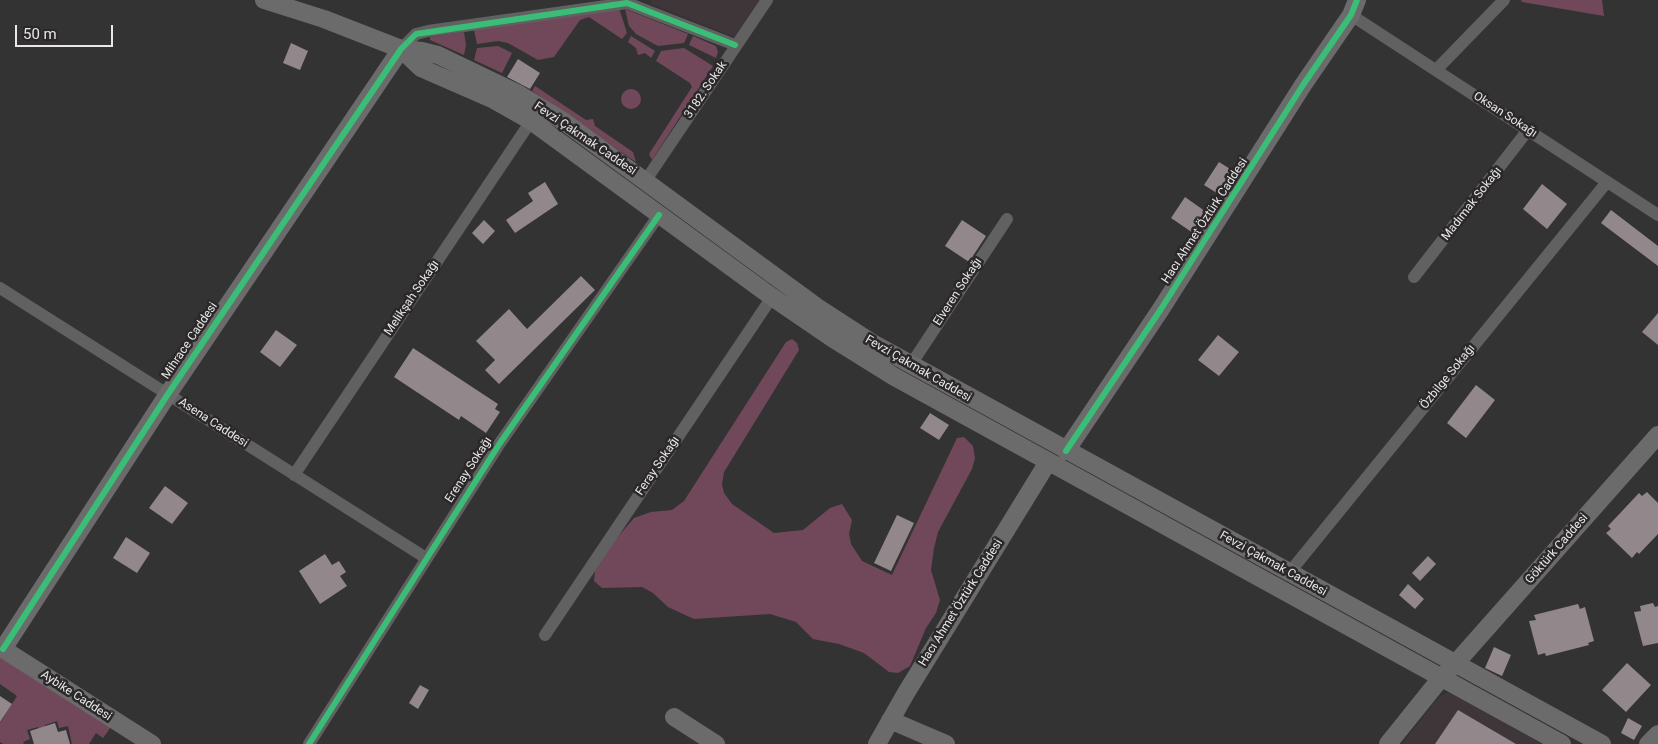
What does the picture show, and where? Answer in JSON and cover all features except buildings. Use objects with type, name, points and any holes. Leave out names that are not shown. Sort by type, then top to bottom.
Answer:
[{"type":"main road","name":"Fevzi Çakmak Caddesi","points":[[264,0],[324,19],[400,49],[438,55],[517,93],[563,122],[646,180],[817,308],[910,366],[1602,744]]},
{"type":"main road","name":"Hacı Ahmet Öztürk Caddesi","points":[[1066,451],[1161,309],[1354,7]]},
{"type":"main road","name":"Fevzi Çakmak Caddesi","points":[[400,49],[421,68],[492,99],[531,121],[772,297],[832,338],[893,376],[1562,744]]},
{"type":"main road","name":"Mihrace Caddesi","points":[[2,648],[168,394],[400,49]]},
{"type":"main road","name":"Göktürk Caddesi","points":[[1455,664],[1658,435]]},
{"type":"main road","name":"Hacı Ahmet Öztürk Caddesi","points":[[877,744],[1048,462]]},
{"type":"main road","name":"Aybike Caddesi","points":[[2,648],[152,744]]},
{"type":"main road","points":[[1388,744],[1441,678],[1455,664]]},
{"type":"main road","points":[[674,717],[716,744]]},
{"type":"main road","points":[[890,720],[946,744]]},
{"type":"main road","points":[[1648,744],[1658,734]]},
{"type":"street","name":"3182. Sokak","points":[[646,180],[767,0]]},
{"type":"street","points":[[1436,70],[1500,1]]},
{"type":"street","points":[[400,49],[416,34],[428,31],[627,3],[736,45]]},
{"type":"street","name":"Oksan Sokağı","points":[[1354,7],[1436,70],[1658,215]]},
{"type":"street","name":"Melikşah Sokağı","points":[[294,475],[531,121]]},
{"type":"street","name":"Madımak Sokağı","points":[[1414,277],[1528,130]]},
{"type":"street","name":"Özbilge Sokağı","points":[[1289,573],[1608,182]]},
{"type":"street","name":"Erenay Sokağı","points":[[309,744],[426,558],[555,362],[658,215]]},
{"type":"street","name":"Elveren Sokağı","points":[[910,366],[1007,219]]},
{"type":"street","name":"Asena Caddesi","points":[[0,288],[426,558]]},
{"type":"street","name":"Feray Sokağı","points":[[545,635],[772,297]]},
{"type":"shaded area","points":[[651,0],[762,0],[737,38],[652,4]]},
{"type":"shaded area","points":[[1521,0],[1602,0],[1604,16],[1522,2]]},
{"type":"shaded area","points":[[619,8],[627,33],[622,39],[589,17],[580,20],[554,57],[538,60],[508,43],[498,41],[477,44],[474,30]]},
{"type":"shaded area","points":[[625,9],[688,34],[684,43],[658,46],[636,34],[629,26]]},
{"type":"shaded area","points":[[464,32],[466,45],[464,55],[430,40],[430,37]]},
{"type":"shaded area","points":[[631,36],[655,51],[651,58],[645,53],[638,55],[636,48],[628,42]]},
{"type":"shaded area","points":[[693,36],[716,46],[718,52],[716,58],[689,45]]},
{"type":"shaded area","points":[[498,46],[512,53],[502,73],[474,60],[477,48]]},
{"type":"shaded area","points":[[684,48],[713,66],[652,160],[649,154],[692,87],[690,83],[656,61],[661,51]]},
{"type":"shaded area","points":[[535,86],[586,120],[593,119],[595,126],[633,152],[636,162],[532,91]]},
{"type":"shaded area","points":[[631,89],[638,92],[641,99],[638,106],[631,109],[624,106],[621,99],[624,92]]},
{"type":"shaded area","points":[[792,339],[797,343],[799,350],[724,472],[722,485],[724,493],[732,504],[774,533],[803,530],[830,508],[842,504],[852,520],[849,534],[851,544],[862,561],[892,575],[957,438],[964,437],[973,446],[975,458],[972,469],[938,532],[934,548],[931,570],[940,600],[936,613],[926,628],[910,666],[898,673],[889,672],[864,653],[839,644],[813,639],[796,622],[770,614],[694,619],[668,607],[653,593],[642,587],[602,588],[594,581],[595,571],[616,539],[634,518],[651,512],[672,510],[684,501],[786,342]]},
{"type":"shaded area","points":[[0,657],[111,727],[103,738],[96,733],[89,744],[72,744],[68,726],[59,728],[57,721],[45,725],[45,727],[39,730],[38,727],[27,730],[30,739],[23,742],[24,744],[3,744],[0,742],[0,723],[17,696],[0,684]]},
{"type":"shaded area","points":[[1447,693],[1454,693],[1542,744],[1402,744],[1439,697]]},
{"type":"cycle path","points":[[1066,451],[1161,309],[1303,85],[1351,15],[1357,0]]},
{"type":"cycle path","points":[[3,649],[168,394],[401,49],[416,34],[627,3],[735,45]]},
{"type":"cycle path","points":[[309,744],[500,443],[659,215]]}]
